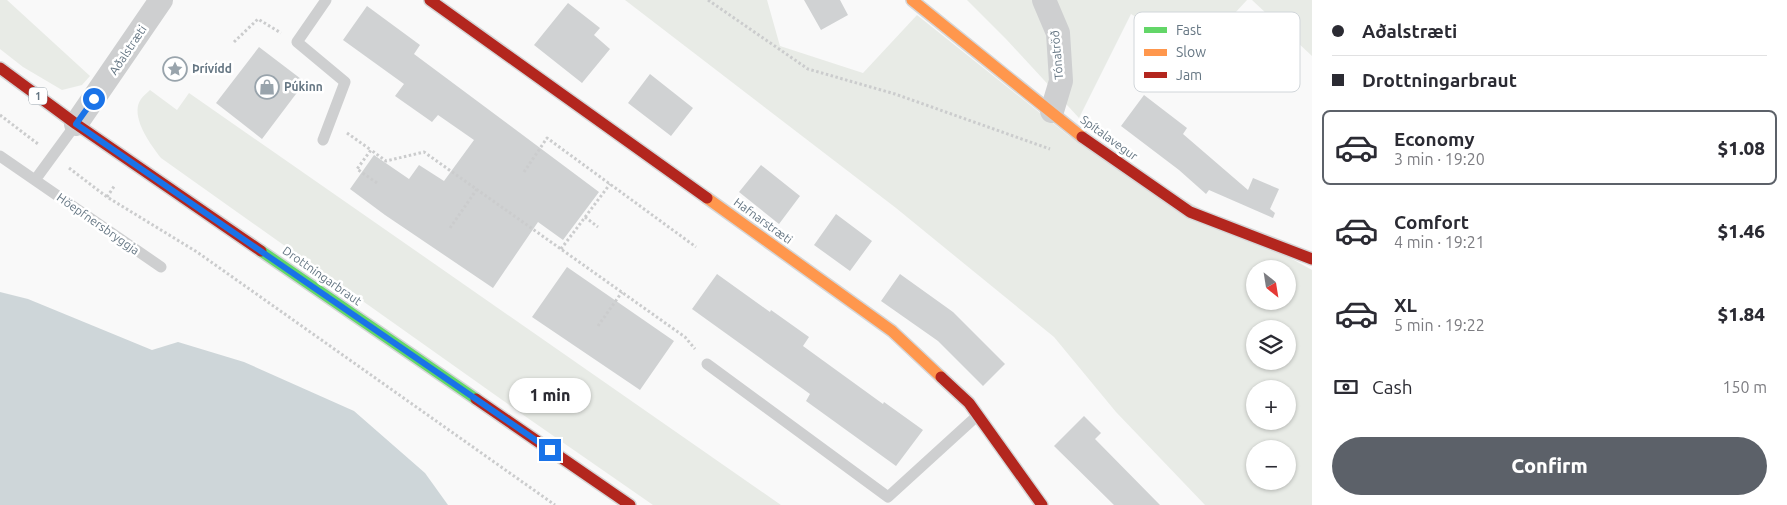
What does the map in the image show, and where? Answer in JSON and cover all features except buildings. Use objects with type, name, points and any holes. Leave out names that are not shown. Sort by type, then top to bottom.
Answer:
[{"type":"main road","name":"Hafnarstræti","points":[[430,0],[831,286],[892,332],[969,403],[1042,505]]},
{"type":"main road","name":"Spítalavegur","points":[[912,0],[1090,143],[1190,212],[1312,259]]},
{"type":"main road","name":"Drottningarbraut","points":[[0,68],[76,124],[630,505]]},
{"type":"street","name":"Aðalstræti","points":[[76,124],[162,0]]},
{"type":"street","name":"Tónatröð","points":[[1044,0],[1058,32],[1061,81],[1052,111]]},
{"type":"lane","points":[[323,140],[345,82],[297,42],[326,0]]},
{"type":"lane","points":[[35,180],[76,124]]},
{"type":"lane","name":"Höepfnersbryggja","points":[[0,156],[161,267]]},
{"type":"lane","points":[[707,364],[888,497],[978,415]]},
{"type":"path","points":[[708,0],[808,70],[895,94],[1053,150]]},
{"type":"path","points":[[234,42],[258,19],[297,42]]},
{"type":"path","points":[[330,122],[386,161],[424,152],[685,337],[707,364]]},
{"type":"path","points":[[524,172],[547,138],[696,247]]},
{"type":"path","points":[[371,150],[357,169],[377,184]]},
{"type":"path","points":[[561,249],[610,184]]},
{"type":"path","points":[[450,228],[477,189]]},
{"type":"path","points":[[107,197],[197,252],[554,505]]},
{"type":"path","points":[[585,217],[598,227]]},
{"type":"path","points":[[598,326],[622,292]]},
{"type":"shaded area","points":[[0,0],[7,0],[90,76],[82,85],[62,90],[23,67],[0,49]]},
{"type":"shaded area","points":[[625,0],[767,0],[780,46],[863,73],[917,15],[1069,136],[1294,260],[1246,260],[1246,310],[1296,310],[1296,261],[1312,270],[1312,505],[1205,505],[1116,412],[1054,337],[896,208]]},
{"type":"shaded area","points":[[967,0],[1247,0],[1236,12],[1134,12],[1134,16],[1131,14],[1079,118]]},
{"type":"shaded area","points":[[1252,0],[1312,0],[1312,56],[1300,45],[1300,12],[1265,12]]},
{"type":"shaded area","points":[[150,90],[177,110],[189,93],[781,505],[653,505],[161,158],[139,122],[138,106],[141,99]]},
{"type":"shaded area","points":[[0,292],[28,299],[152,350],[178,342],[244,362],[354,411],[425,473],[448,505],[0,505]]},
{"type":"traffic: fast","points":[[261,251],[476,399]]},
{"type":"traffic: slow","points":[[912,0],[1082,137]]},
{"type":"traffic: slow","points":[[707,198],[892,331],[941,377]]},
{"type":"traffic: jam","points":[[430,0],[707,198]]},
{"type":"traffic: jam","points":[[0,68],[76,124],[261,251]]},
{"type":"traffic: jam","points":[[1082,137],[1190,212],[1312,259]]},
{"type":"traffic: jam","points":[[941,377],[969,403],[1042,505]]},
{"type":"traffic: jam","points":[[476,399],[630,505]]},
{"type":"place","name":"Þrívídd","points":[[175,69]]},
{"type":"place","name":"Púkinn","points":[[267,87]]},
{"type":"route","points":[[94,99],[76,124],[550,450]]}]
